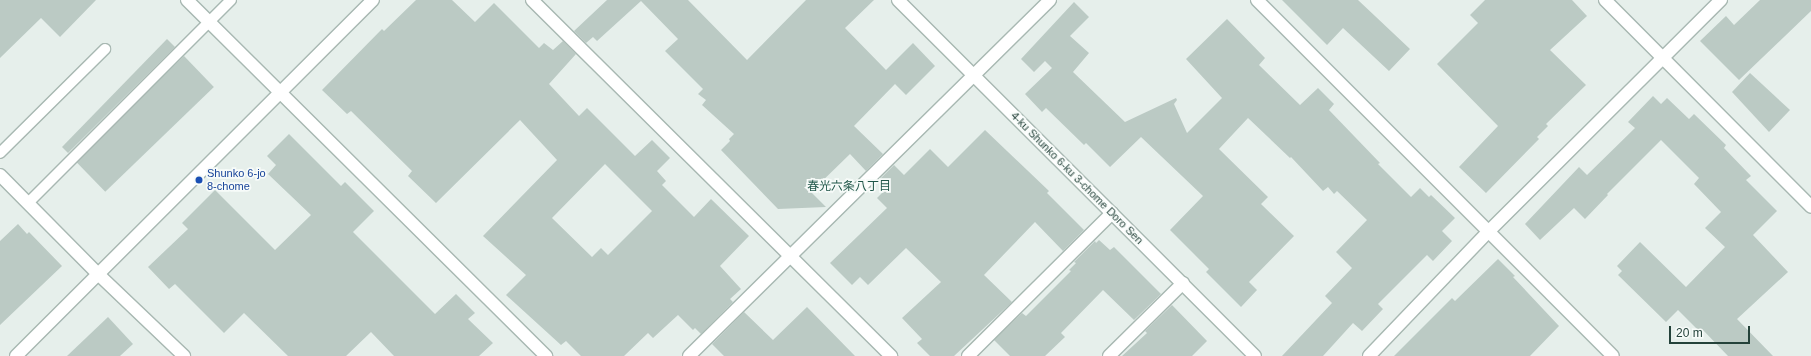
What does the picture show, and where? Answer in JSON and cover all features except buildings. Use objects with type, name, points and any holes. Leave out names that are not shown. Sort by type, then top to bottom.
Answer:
[{"type":"street","points":[[187,0],[279,93],[546,356]]},
{"type":"street","points":[[16,356],[373,0]]},
{"type":"street","points":[[532,0],[891,356]]},
{"type":"street","name":"4-ku Shunko 6-ku 3-chome Doro Sen","points":[[898,0],[1255,356]]},
{"type":"street","points":[[689,356],[1050,0]]},
{"type":"street","points":[[1257,0],[1613,356]]},
{"type":"street","points":[[1605,0],[1811,207]]},
{"type":"street","points":[[1369,356],[1488,232],[1721,0]]},
{"type":"street","points":[[0,175],[98,274],[184,356]]},
{"type":"street","points":[[968,356],[1112,212]]},
{"type":"street","points":[[1109,356],[1183,283]]},
{"type":"lane","points":[[28,203],[231,0]]},
{"type":"lane","points":[[0,153],[105,49]]},
{"type":"place","name":"Shunko 6-jo 8-chome","points":[[199,180]]},
{"type":"district","name":"春光六条八丁目","points":[[849,187]]}]
